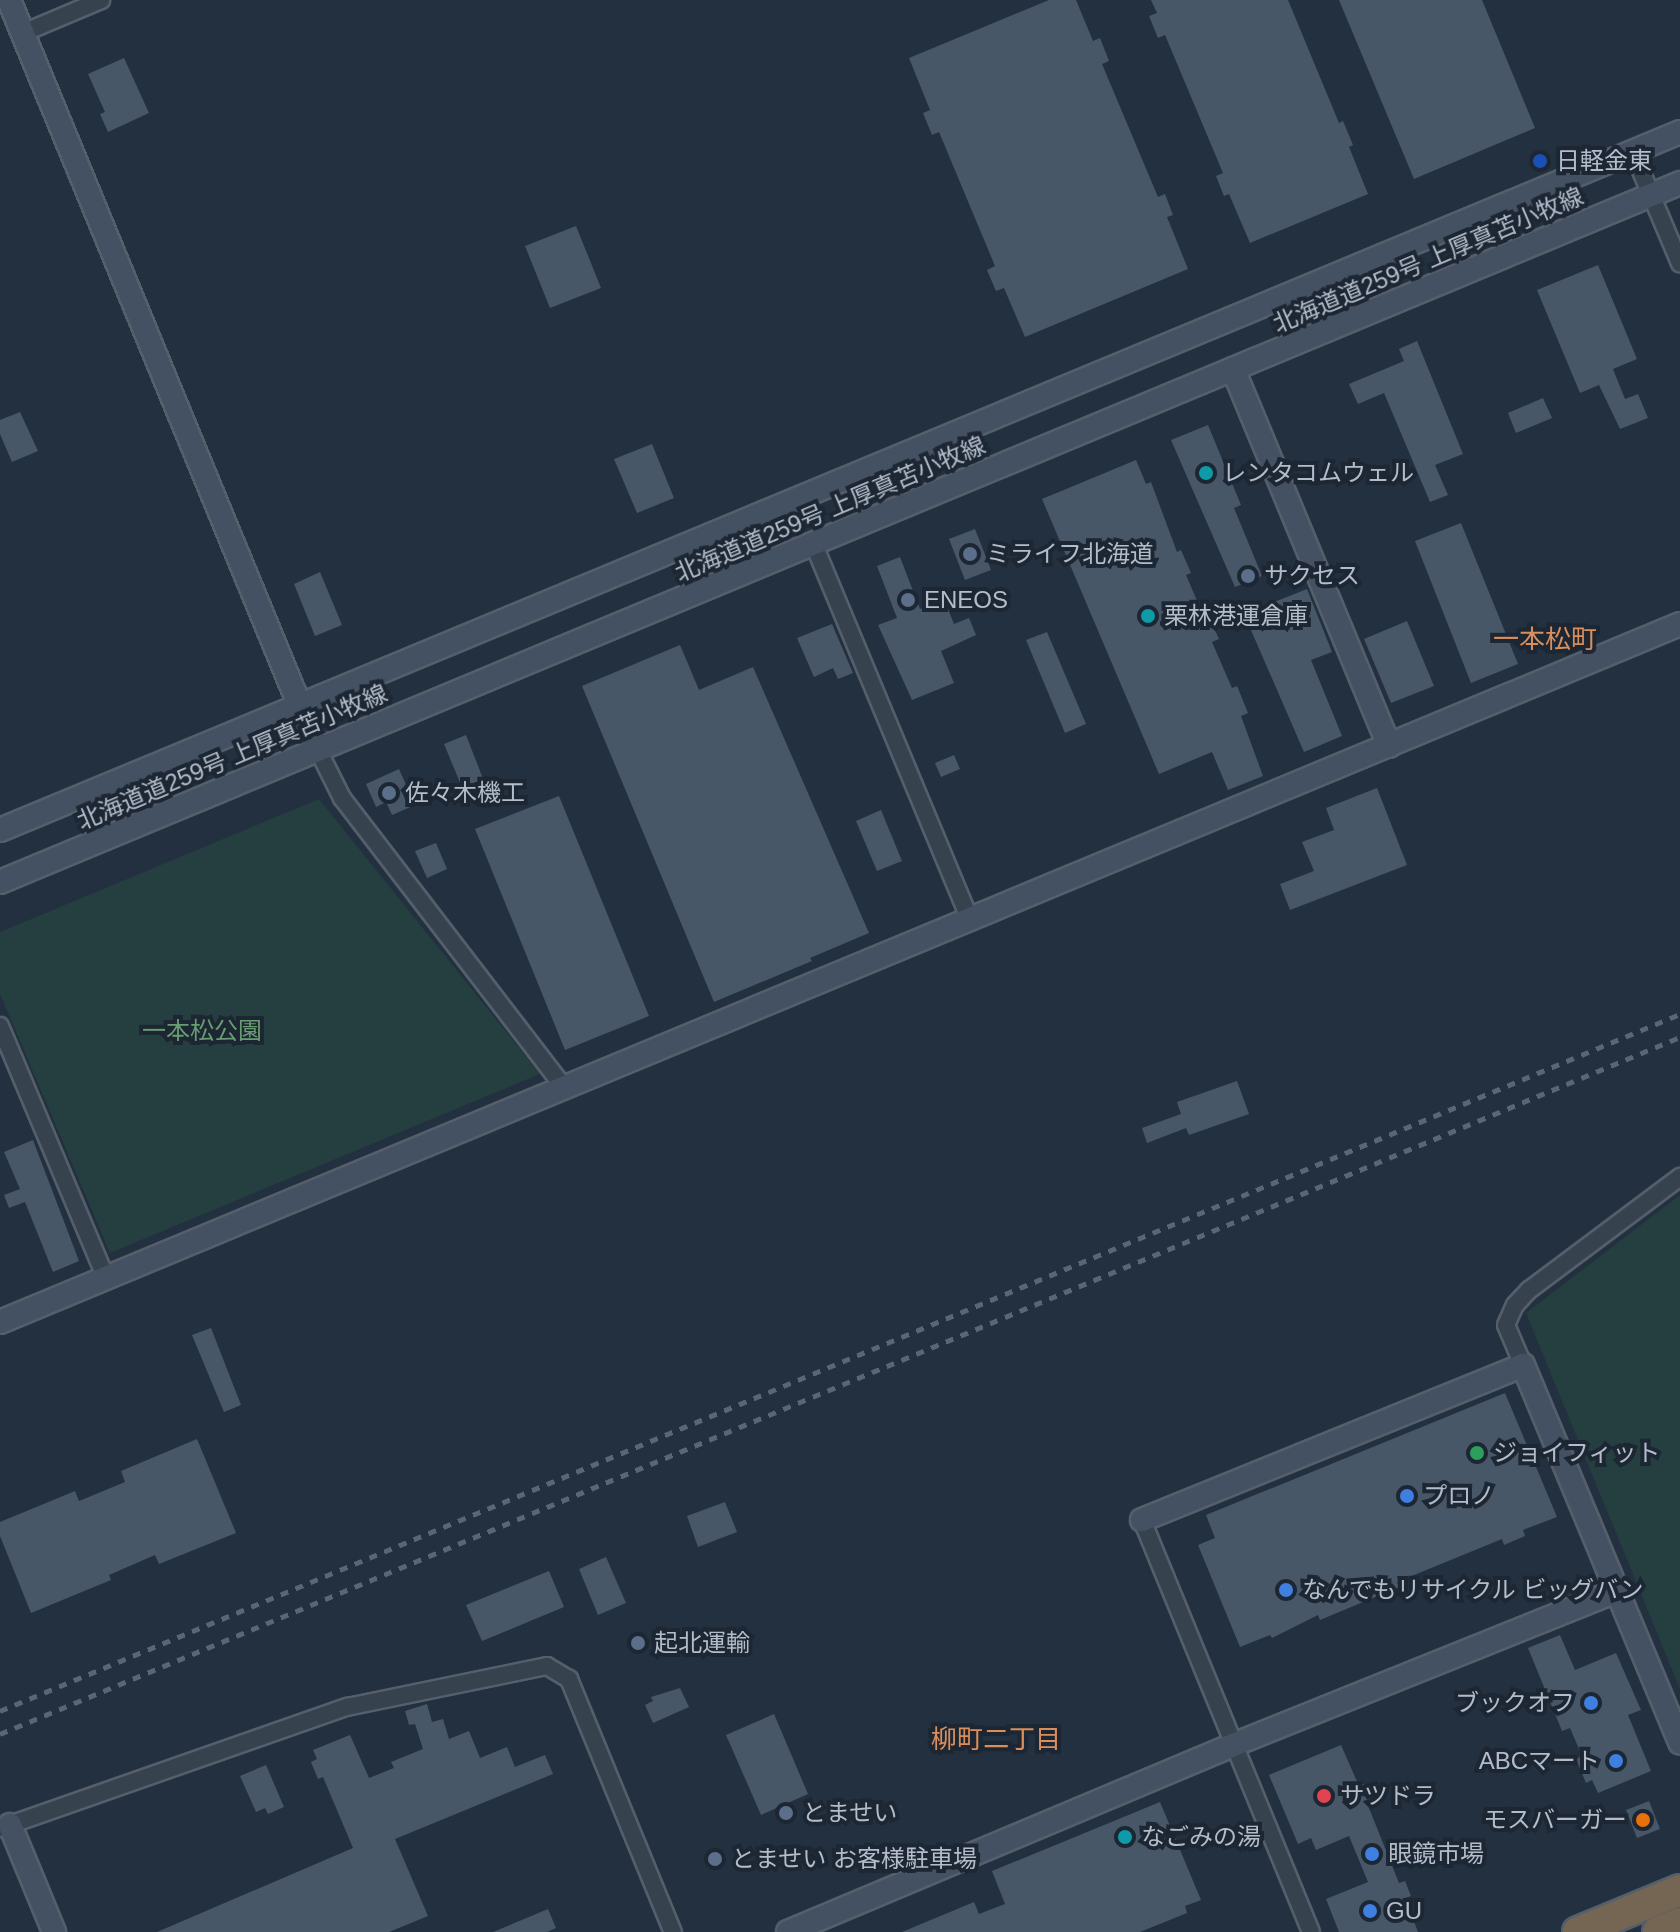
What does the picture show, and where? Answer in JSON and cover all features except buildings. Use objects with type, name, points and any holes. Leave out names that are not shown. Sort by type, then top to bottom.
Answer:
[{"type":"highway","points":[[1578,1932],[1680,1890]]},
{"type":"highway","points":[[1658,1932],[1680,1923]]},
{"type":"street","points":[[9,0],[299,707],[342,798],[564,1087]]},
{"type":"street","points":[[23,33],[101,0]]},
{"type":"street","name":"北海道道259号 上厚真苫小牧線","points":[[0,830],[1680,132]]},
{"type":"street","points":[[1633,152],[1680,263]]},
{"type":"street","name":"北海道道259号 上厚真苫小牧線","points":[[0,882],[1680,183]]},
{"type":"street","points":[[1233,369],[1389,746]]},
{"type":"street","points":[[814,545],[969,917]]},
{"type":"street","points":[[0,1322],[1680,624]]},
{"type":"street","points":[[0,1026],[106,1278]]},
{"type":"street","points":[[1680,1177],[1529,1290],[1515,1305],[1506,1325],[1680,1743]]},
{"type":"street","points":[[1311,1932],[1142,1520],[1523,1365]]},
{"type":"street","points":[[788,1932],[1233,1745],[1617,1591]]},
{"type":"street","points":[[54,1932],[5,1827],[347,1707],[547,1666],[569,1679],[673,1932]]},
{"type":"green space","name":"一本松公園","points":[[319,799],[540,1074],[110,1253],[0,994],[0,932]]},
{"type":"green space","points":[[1680,1195],[1680,1689],[1526,1313]]},
{"type":"railway","points":[[0,1711],[1680,1014]]},
{"type":"railway","points":[[0,1734],[1680,1037]]},
{"type":"place","name":"日軽金東","points":[[1540,161]]},
{"type":"place","name":"レンタコムウェル","points":[[1206,473]]},
{"type":"place","name":"ミライフ北海道","points":[[970,554]]},
{"type":"place","name":"サクセス","points":[[1248,576]]},
{"type":"place","name":"ENEOS","points":[[908,600]]},
{"type":"place","name":"栗林港運倉庫","points":[[1148,616]]},
{"type":"place","name":"佐々木機工","points":[[389,793]]},
{"type":"place","name":"ジョイフィット","points":[[1477,1453]]},
{"type":"place","name":"プロノ","points":[[1407,1496]]},
{"type":"place","name":"なんでもリサイクル ビッグバン","points":[[1286,1590]]},
{"type":"place","name":"起北運輸","points":[[638,1643]]},
{"type":"place","name":"ブックオフ","points":[[1591,1703]]},
{"type":"place","name":"ABCマート","points":[[1616,1761]]},
{"type":"place","name":"サツドラ","points":[[1324,1796]]},
{"type":"place","name":"とませい","points":[[786,1813]]},
{"type":"place","name":"モスバーガー","points":[[1643,1820]]},
{"type":"place","name":"なごみの湯","points":[[1125,1837]]},
{"type":"place","name":"眼鏡市場","points":[[1372,1854]]},
{"type":"place","name":"とませい お客様駐車場","points":[[715,1859]]},
{"type":"place","name":"GU","points":[[1370,1911]]},
{"type":"district","name":"一本松町","points":[[1545,640]]},
{"type":"district","name":"柳町二丁目","points":[[996,1740]]}]
